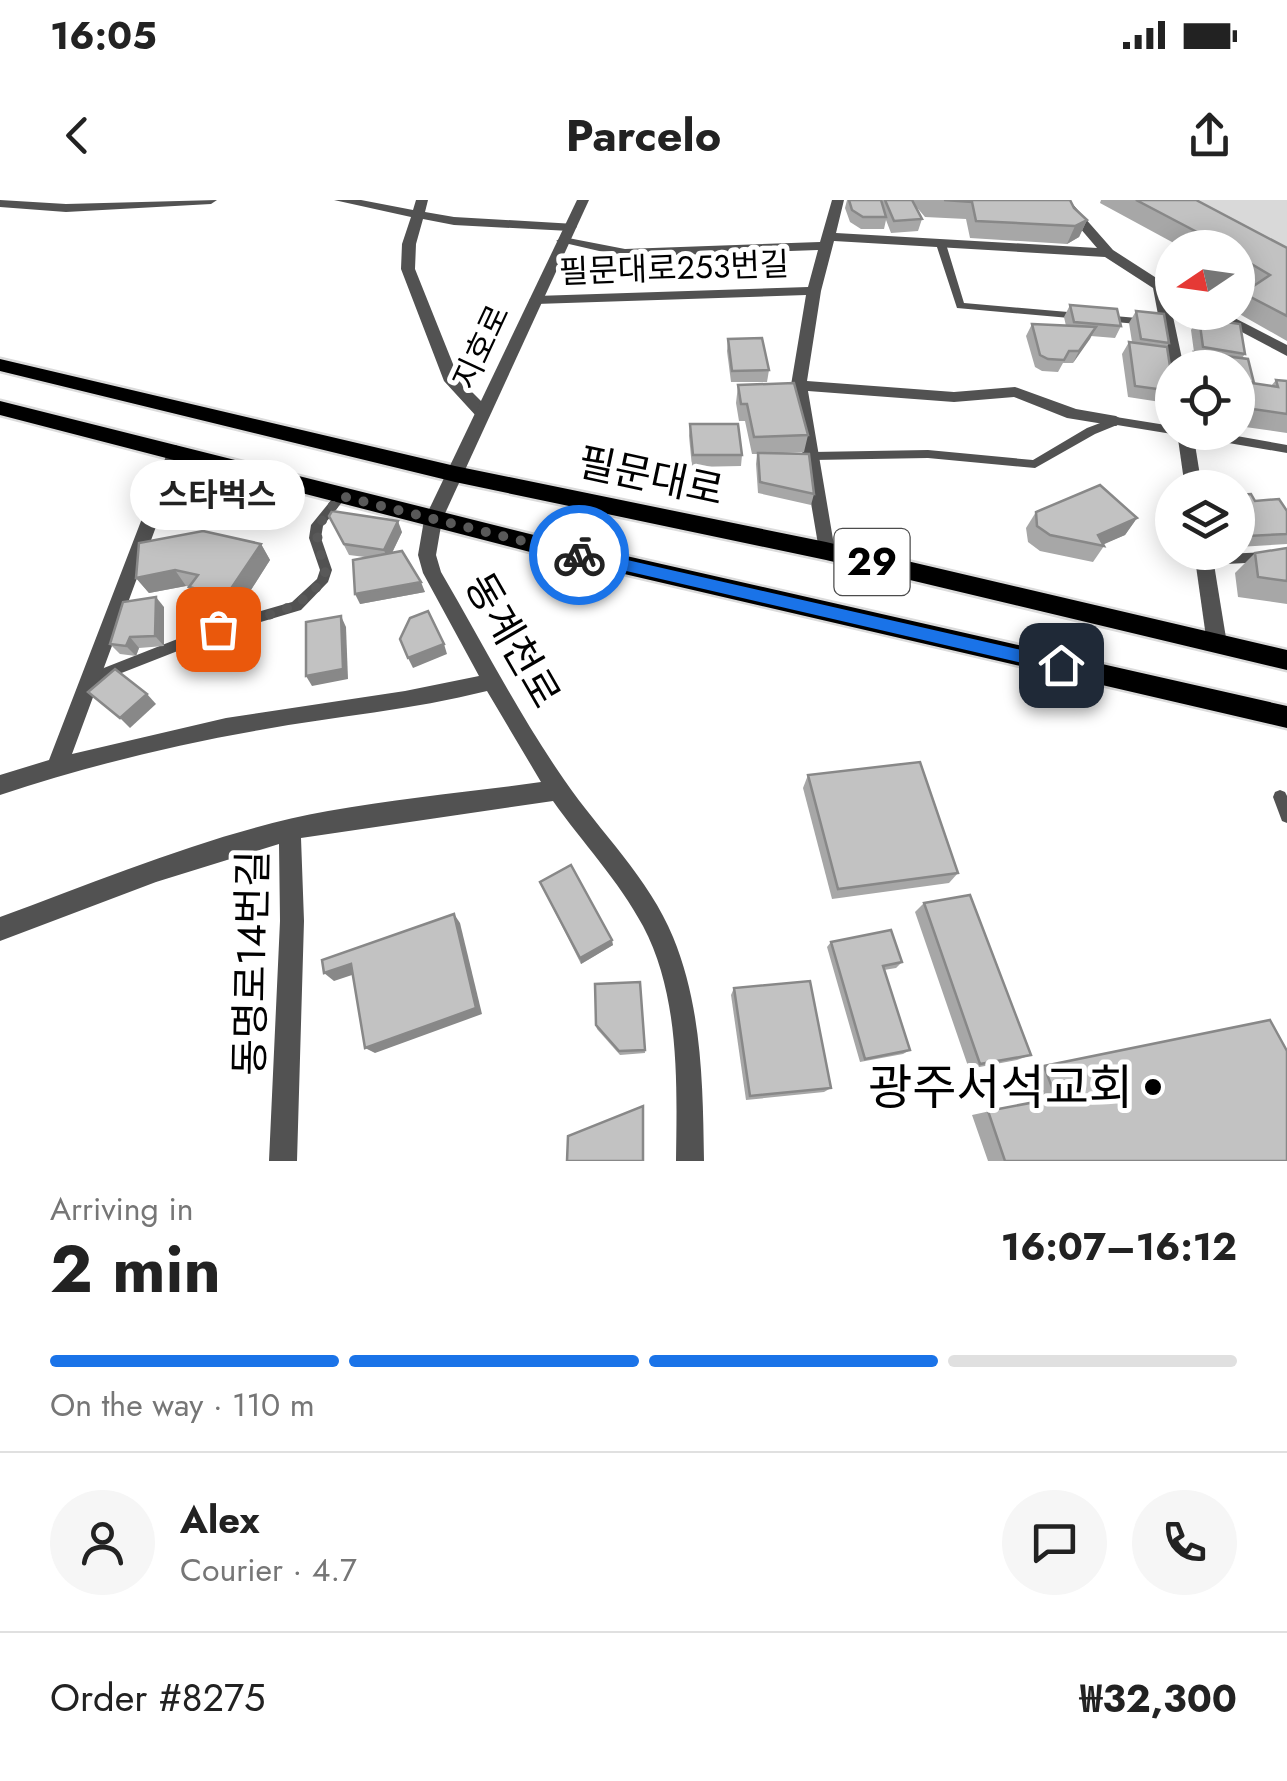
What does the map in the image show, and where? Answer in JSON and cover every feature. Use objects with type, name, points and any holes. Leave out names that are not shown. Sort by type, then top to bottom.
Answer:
[{"type":"main road","name":"필문대로","points":[[0,365],[455,474],[826,551],[1287,660]]},
{"type":"main road","name":"29","points":[[0,408],[433,520],[1287,717]]},
{"type":"street","points":[[0,203],[211,200]]},
{"type":"street","name":"필문대로253번길","points":[[340,200],[421,207],[454,222],[566,234],[625,253],[827,241]]},
{"type":"street","name":"지호로","points":[[433,520],[583,200]]},
{"type":"street","name":"필문대로253번길","points":[[826,551],[799,384],[814,291],[838,200]]},
{"type":"street","points":[[1062,200],[1108,253],[1155,284]]},
{"type":"street","points":[[421,207],[409,244],[408,269],[452,381],[483,413]]},
{"type":"street","points":[[827,241],[1108,253]]},
{"type":"street","name":"필문대로253번길","points":[[536,300],[814,291]]},
{"type":"street","points":[[1246,330],[1287,351]]},
{"type":"street","points":[[799,384],[954,397],[1015,392],[1073,414],[1116,421]]},
{"type":"street","points":[[57,766],[176,451]]},
{"type":"street","name":"동계천로","points":[[433,520],[427,555],[432,573],[491,681],[558,790],[652,918],[670,966],[691,1081],[690,1161]]},
{"type":"street","points":[[1206,570],[1217,644]]},
{"type":"street","points":[[0,785],[57,766],[260,721],[442,696],[491,681]]},
{"type":"street","points":[[290,830],[329,821],[558,790]]},
{"type":"street","name":"동명로14번길","points":[[1,930],[156,872],[290,830],[292,921],[283,1161]]},
{"type":"lane","points":[[941,244],[960,306],[1155,323]]},
{"type":"lane","points":[[813,456],[928,454],[1035,464],[1116,421],[1155,427]]},
{"type":"lane","points":[[1255,444],[1287,449]]},
{"type":"lane","points":[[91,679],[218,629],[296,606],[322,582],[326,570],[315,538],[317,524],[341,496]]},
{"type":"lane","points":[[1255,556],[1287,556]]},
{"type":"lane","points":[[1280,797],[1287,816]]},
{"type":"shaded area","points":[[1190,200],[1287,200],[1287,253],[1255,236],[1255,230],[1245,230]]},
{"type":"building","points":[[849,200],[881,200],[886,217],[863,217],[852,210]]},
{"type":"building","points":[[885,200],[912,200],[922,219],[894,221]]},
{"type":"building","points":[[944,200],[1070,200],[1087,220],[1075,226],[976,221],[972,202]]},
{"type":"building","points":[[1136,200],[1196,200],[1253,230],[1193,230]]},
{"type":"building","points":[[1255,231],[1287,248],[1287,316],[1255,299],[1255,285],[1270,275],[1255,266]]},
{"type":"building","points":[[1070,305],[1117,309],[1121,326],[1074,322]]},
{"type":"building","points":[[1136,311],[1155,313],[1155,330],[1167,330],[1169,343],[1141,339]]},
{"type":"building","points":[[1032,324],[1096,327],[1079,351],[1069,351],[1064,360],[1040,355]]},
{"type":"building","points":[[1201,330],[1241,330],[1244,350],[1203,347]]},
{"type":"building","points":[[762,338],[769,370],[732,371],[728,339]]},
{"type":"building","points":[[1129,342],[1167,347],[1167,350],[1155,350],[1155,389],[1135,386]]},
{"type":"building","points":[[1276,380],[1287,381],[1287,414],[1255,409],[1255,384],[1278,387]]},
{"type":"building","points":[[794,383],[808,435],[754,437],[747,404],[741,404],[738,385]]},
{"type":"building","points":[[690,424],[738,424],[742,455],[693,455]]},
{"type":"building","points":[[758,453],[809,454],[814,494],[760,482]]},
{"type":"building","points":[[1100,485],[1137,518],[1098,535],[1104,546],[1050,535],[1037,526],[1036,512]]},
{"type":"building","points":[[1279,499],[1287,511],[1287,534],[1255,536],[1255,501]]},
{"type":"building","points":[[332,511],[398,521],[384,550],[344,544],[329,516]]},
{"type":"building","points":[[203,531],[261,544],[226,596],[189,587],[198,575],[175,570],[136,578],[139,543]]},
{"type":"building","points":[[1287,548],[1287,581],[1258,577],[1255,553]]},
{"type":"building","points":[[402,551],[421,582],[355,594],[353,560]]},
{"type":"building","points":[[156,597],[155,636],[130,637],[126,646],[110,644],[123,602]]},
{"type":"building","points":[[428,611],[444,644],[408,658],[400,639],[410,618]]},
{"type":"building","points":[[341,616],[343,669],[306,676],[306,622]]},
{"type":"building","points":[[115,669],[147,694],[120,718],[88,692]]},
{"type":"building","points":[[920,762],[958,873],[838,889],[808,775]]},
{"type":"building","points":[[571,865],[612,940],[580,958],[540,882]]},
{"type":"building","points":[[970,895],[1031,1055],[980,1064],[924,903]]},
{"type":"building","points":[[454,914],[476,1008],[365,1048],[351,964],[324,973],[322,960]]},
{"type":"building","points":[[891,930],[902,962],[883,966],[910,1050],[865,1059],[831,942]]},
{"type":"building","points":[[810,981],[831,1088],[750,1096],[734,988]]},
{"type":"building","points":[[640,982],[645,1050],[619,1051],[596,1025],[595,984]]},
{"type":"building","name":"광주서석교회","points":[[1270,1020],[1287,1051],[1287,1161],[1005,1161],[988,1111],[1056,1098],[1044,1066]]},
{"type":"building","points":[[643,1106],[643,1161],[567,1161],[568,1136]]},
{"type":"way so far","points":[[218,629],[296,606],[310,595],[322,582],[326,570],[315,538],[317,524],[341,496],[579,555]]},
{"type":"place","name":"스타벅스","points":[[218,629]]},
{"type":"place","name":"광주서석교회","points":[[1153,1087]]},
{"type":"route","points":[[579,555],[1061,665]]}]
